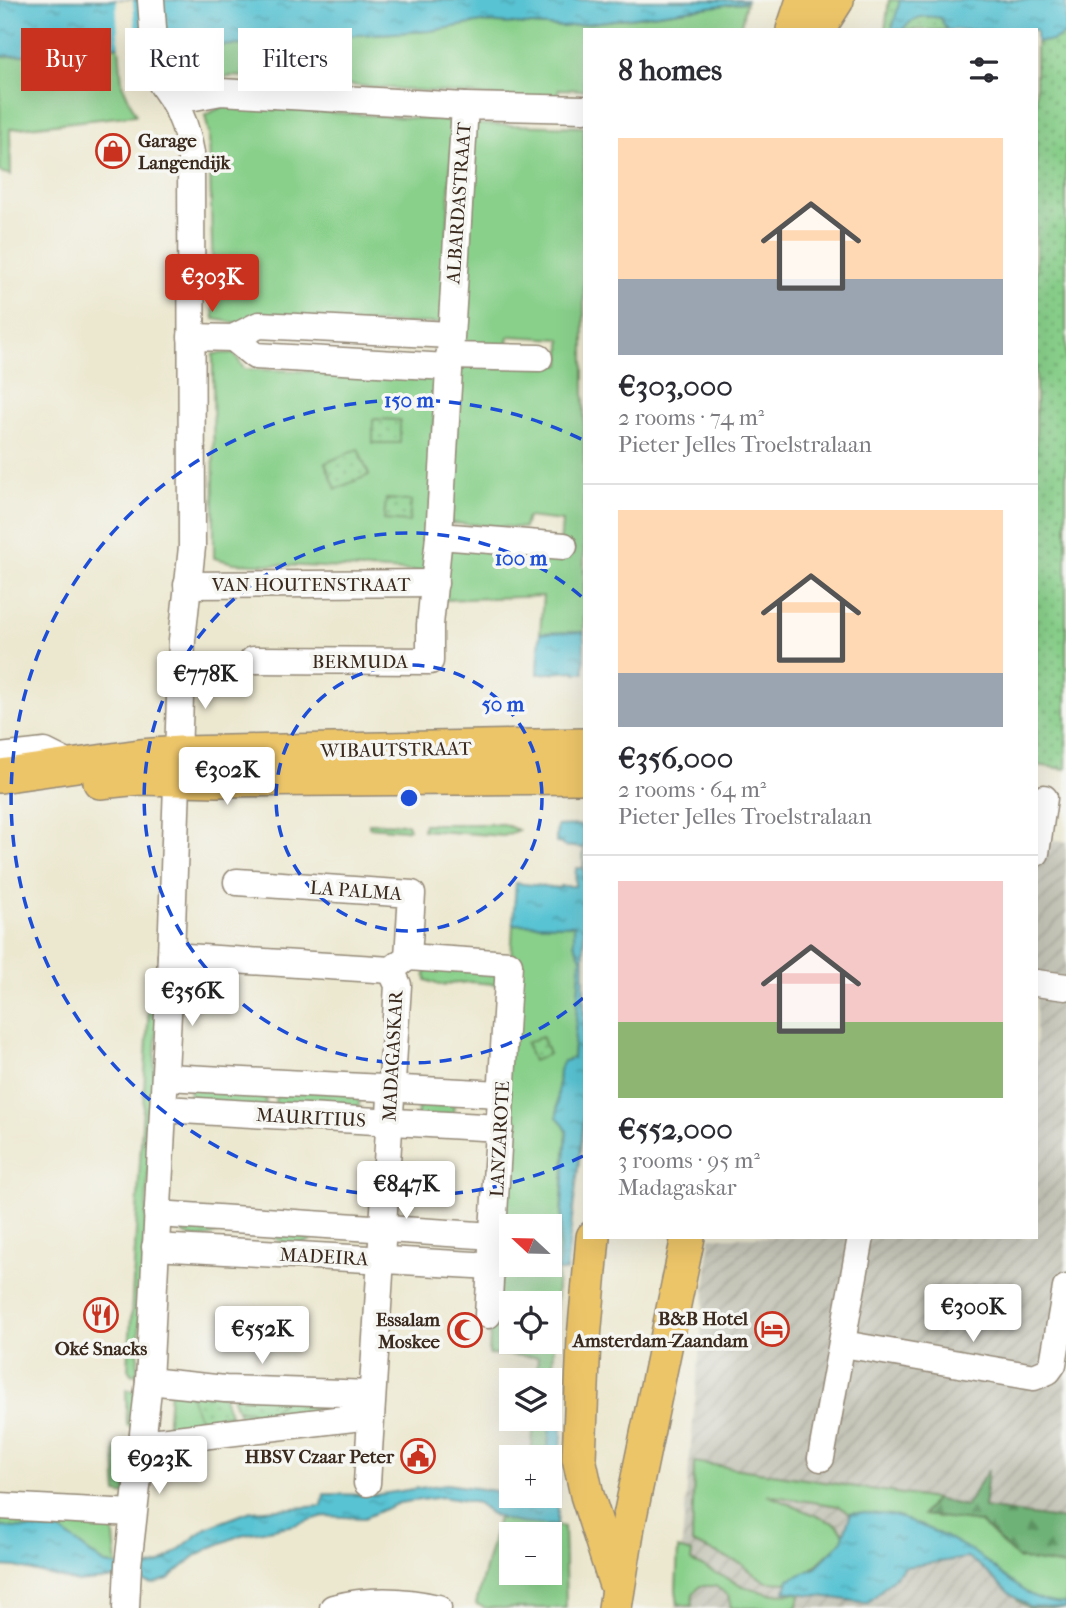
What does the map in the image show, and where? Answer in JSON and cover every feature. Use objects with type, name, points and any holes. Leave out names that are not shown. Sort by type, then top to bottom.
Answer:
[{"type":"main road","points":[[796,28],[822,13]]},
{"type":"main road","name":"WIBAUTSTRAAT","points":[[0,793],[139,778],[179,767],[583,745]]},
{"type":"main road","name":"WIBAUTSTRAAT","points":[[0,776],[140,756],[179,767],[495,779],[583,777]]},
{"type":"main road","points":[[593,1239],[584,1338],[579,1458],[618,1601]]},
{"type":"main road","points":[[618,1601],[688,1239]]},
{"type":"street","points":[[127,1585],[149,1381],[166,1077],[182,640],[194,517],[192,163],[189,140],[173,101],[159,80],[156,70],[151,0]]},
{"type":"street","points":[[173,101],[220,92],[465,106]]},
{"type":"street","name":"ALBARDASTRAAT","points":[[435,583],[465,106],[583,109]]},
{"type":"street","points":[[191,337],[233,338],[255,356],[449,353],[539,358]]},
{"type":"street","points":[[439,536],[564,546]]},
{"type":"street","name":"VAN HOUTENSTRAAT","points":[[187,585],[435,583]]},
{"type":"street","name":"BERMUDA","points":[[253,660],[430,661],[430,625],[435,583]]},
{"type":"street","points":[[0,757],[45,752],[71,765]]},
{"type":"street","points":[[1038,845],[1049,798]]},
{"type":"street","name":"LA PALMA","points":[[237,882],[412,894],[400,963]]},
{"type":"street","points":[[171,956],[400,963]]},
{"type":"street","name":"LANZAROTE","points":[[400,963],[509,964],[488,1315]]},
{"type":"street","name":"MADAGASKAR","points":[[367,1483],[400,963]]},
{"type":"street","points":[[1038,983],[1066,987]]},
{"type":"street","name":"MAURITIUS","points":[[166,1077],[502,1094]]},
{"type":"street","name":"MAURITIUS","points":[[164,1109],[500,1128]]},
{"type":"street","name":"MADEIRA","points":[[157,1214],[494,1236]]},
{"type":"street","points":[[821,1458],[861,1239]]},
{"type":"street","name":"MADEIRA","points":[[155,1247],[492,1266]]},
{"type":"street","points":[[843,1344],[998,1372],[1034,1377],[1042,1375],[1053,1364],[1066,1287]]},
{"type":"street","points":[[149,1381],[371,1405]]},
{"type":"street","points":[[142,1443],[371,1405]]},
{"type":"street","points":[[0,1506],[133,1513]]},
{"type":"street","points":[[333,1608],[356,1602],[415,1603],[438,1608]]},
{"type":"shaded area","points":[[1038,840],[1066,842],[1066,1608],[676,1608],[710,1239],[1038,1239]]},
{"type":"green space","points":[[889,0],[1066,0],[1066,769],[1038,765],[1038,28],[885,28]]},
{"type":"green space","points":[[746,2],[740,28],[583,28],[583,90],[559,89],[554,101],[352,85],[352,36],[430,31],[482,22],[563,27]]},
{"type":"green space","points":[[224,45],[238,45],[238,76],[224,77]]},
{"type":"green space","points":[[119,46],[122,84],[136,115],[10,129],[11,175],[0,172],[0,57],[21,55],[21,91],[111,91],[111,47]]},
{"type":"green space","points":[[226,105],[453,121],[443,323],[237,323],[214,319],[209,134],[205,115]]},
{"type":"green space","points":[[470,124],[583,127],[583,632],[540,633],[543,596],[444,600],[446,543],[560,547],[562,521],[527,517],[524,528],[450,523],[459,363],[561,365],[561,339],[509,336],[507,350],[458,348]]},
{"type":"green space","points":[[234,353],[244,369],[436,376],[430,572],[234,563],[214,558],[213,354]]},
{"type":"green space","points":[[373,419],[400,420],[400,443],[373,443]]},
{"type":"green space","points":[[358,449],[369,475],[336,489],[325,463]]},
{"type":"green space","points":[[386,499],[411,501],[409,522],[384,520]]},
{"type":"green space","points":[[369,823],[407,824],[409,828],[369,827]]},
{"type":"green space","points":[[424,824],[503,824],[518,830],[504,836],[423,830]]},
{"type":"green space","points":[[513,924],[575,925],[574,943],[581,958],[573,1058],[564,1061],[559,1071],[557,1117],[567,1131],[561,1214],[499,1214],[499,1278],[558,1278],[557,1291],[499,1291],[499,1354],[553,1354],[553,1368],[537,1368],[538,1357],[489,1354]]},
{"type":"green space","points":[[151,969],[160,970],[137,1375],[131,1374],[128,1369]]},
{"type":"green space","points":[[504,969],[504,985],[470,982],[439,985],[426,980],[425,974],[427,970]]},
{"type":"green space","points":[[542,1037],[549,1054],[533,1061],[526,1043]]},
{"type":"green space","points":[[190,1082],[267,1087],[265,1110],[189,1105]]},
{"type":"green space","points":[[276,1087],[360,1093],[358,1115],[275,1110]]},
{"type":"green space","points":[[419,1096],[454,1098],[453,1121],[417,1119]]},
{"type":"green space","points":[[184,1227],[215,1229],[219,1232],[204,1238],[194,1237],[179,1230]]},
{"type":"green space","points":[[271,1234],[309,1235],[311,1240],[290,1244],[279,1241]]},
{"type":"green space","points":[[126,1390],[141,1391],[132,1429],[127,1425]]},
{"type":"green space","points":[[170,1391],[189,1392],[200,1420],[230,1414],[233,1424],[167,1432]]},
{"type":"green space","points":[[189,1392],[223,1394],[230,1414],[200,1420]]},
{"type":"green space","points":[[232,1396],[286,1397],[268,1415],[237,1409]]},
{"type":"green space","points":[[286,1397],[342,1399],[341,1412],[243,1429],[237,1409],[268,1415]]},
{"type":"green space","points":[[533,1431],[549,1431],[548,1445],[532,1445]]},
{"type":"green space","points":[[127,1445],[126,1495],[117,1493],[115,1446]]},
{"type":"green space","points":[[694,1462],[935,1499],[923,1515],[980,1522],[1017,1558],[1066,1566],[1066,1608],[1029,1608],[1018,1601],[1001,1575],[972,1552],[891,1515],[850,1514],[838,1506],[767,1495],[836,1524],[848,1539],[841,1542],[802,1578],[786,1583],[767,1582],[742,1564],[692,1543]]},
{"type":"green space","points":[[988,1470],[984,1508],[1066,1520],[1066,1566],[1017,1558],[980,1522],[923,1515],[935,1499],[966,1506]]},
{"type":"green space","points":[[0,1513],[97,1518],[113,1526],[117,1566],[105,1564],[61,1531],[0,1527]]},
{"type":"green space","points":[[498,1518],[527,1522],[499,1522],[499,1585],[562,1585],[564,1527],[566,1608],[486,1608],[476,1604]]},
{"type":"green space","points":[[678,1549],[692,1553],[691,1561],[743,1586],[770,1594],[801,1593],[796,1608],[731,1608],[728,1595],[715,1586],[700,1586],[693,1595],[692,1606],[678,1604]]},
{"type":"water","points":[[0,0],[747,0],[563,27],[482,22],[430,31],[352,36],[352,28],[238,28],[238,45],[224,45],[224,28],[125,28],[125,46],[111,47],[111,28],[21,28],[21,55],[0,57]]},
{"type":"water","points":[[900,0],[1066,0],[1066,34],[1052,41],[1038,42],[1038,28],[946,28],[940,18],[929,16],[915,19],[904,28],[893,28]]},
{"type":"water","points":[[583,632],[583,673],[575,671],[538,674],[540,633]]},
{"type":"water","points":[[583,825],[583,848],[556,843],[557,826]]},
{"type":"water","points":[[576,868],[583,868],[583,1126],[566,1271],[562,1271],[562,1214],[567,1131],[557,1117],[559,1070],[564,1061],[573,1058],[581,958],[574,943],[574,925],[513,924],[516,883],[560,888],[575,886]]},
{"type":"water","points":[[562,1374],[565,1374],[562,1431]]},
{"type":"water","points":[[549,1431],[562,1431],[561,1445],[548,1445]]},
{"type":"water","points":[[446,1484],[499,1491],[499,1508],[558,1508],[557,1522],[514,1522],[494,1515],[478,1503],[442,1497],[399,1503],[364,1518],[324,1516],[241,1535],[212,1547],[194,1557],[168,1579],[152,1584],[118,1578],[77,1582],[16,1567],[0,1566],[0,1527],[61,1531],[105,1564],[144,1569],[160,1564],[206,1528],[251,1511],[322,1506],[324,1494],[375,1495]]},
{"type":"water","points":[[851,1513],[874,1513],[908,1520],[973,1552],[1028,1594],[1040,1600],[1066,1603],[1066,1608],[1029,1606],[1010,1594],[978,1564],[967,1558],[905,1567],[868,1603],[785,1591],[789,1579],[814,1569],[841,1542]]},
{"type":"pier","points":[[116,0],[133,0],[135,28],[125,28],[125,50],[119,50]]},
{"type":"place","name":"Garage Langendijk","points":[[113,151]]},
{"type":"place","name":"Oké Snacks","points":[[101,1315]]},
{"type":"place","name":"B&B Hotel Amsterdam-Zaandam","points":[[772,1329]]},
{"type":"place","name":"Essalam Moskee","points":[[465,1330]]},
{"type":"place","name":"HBSV Czaar Peter","points":[[418,1456]]}]
